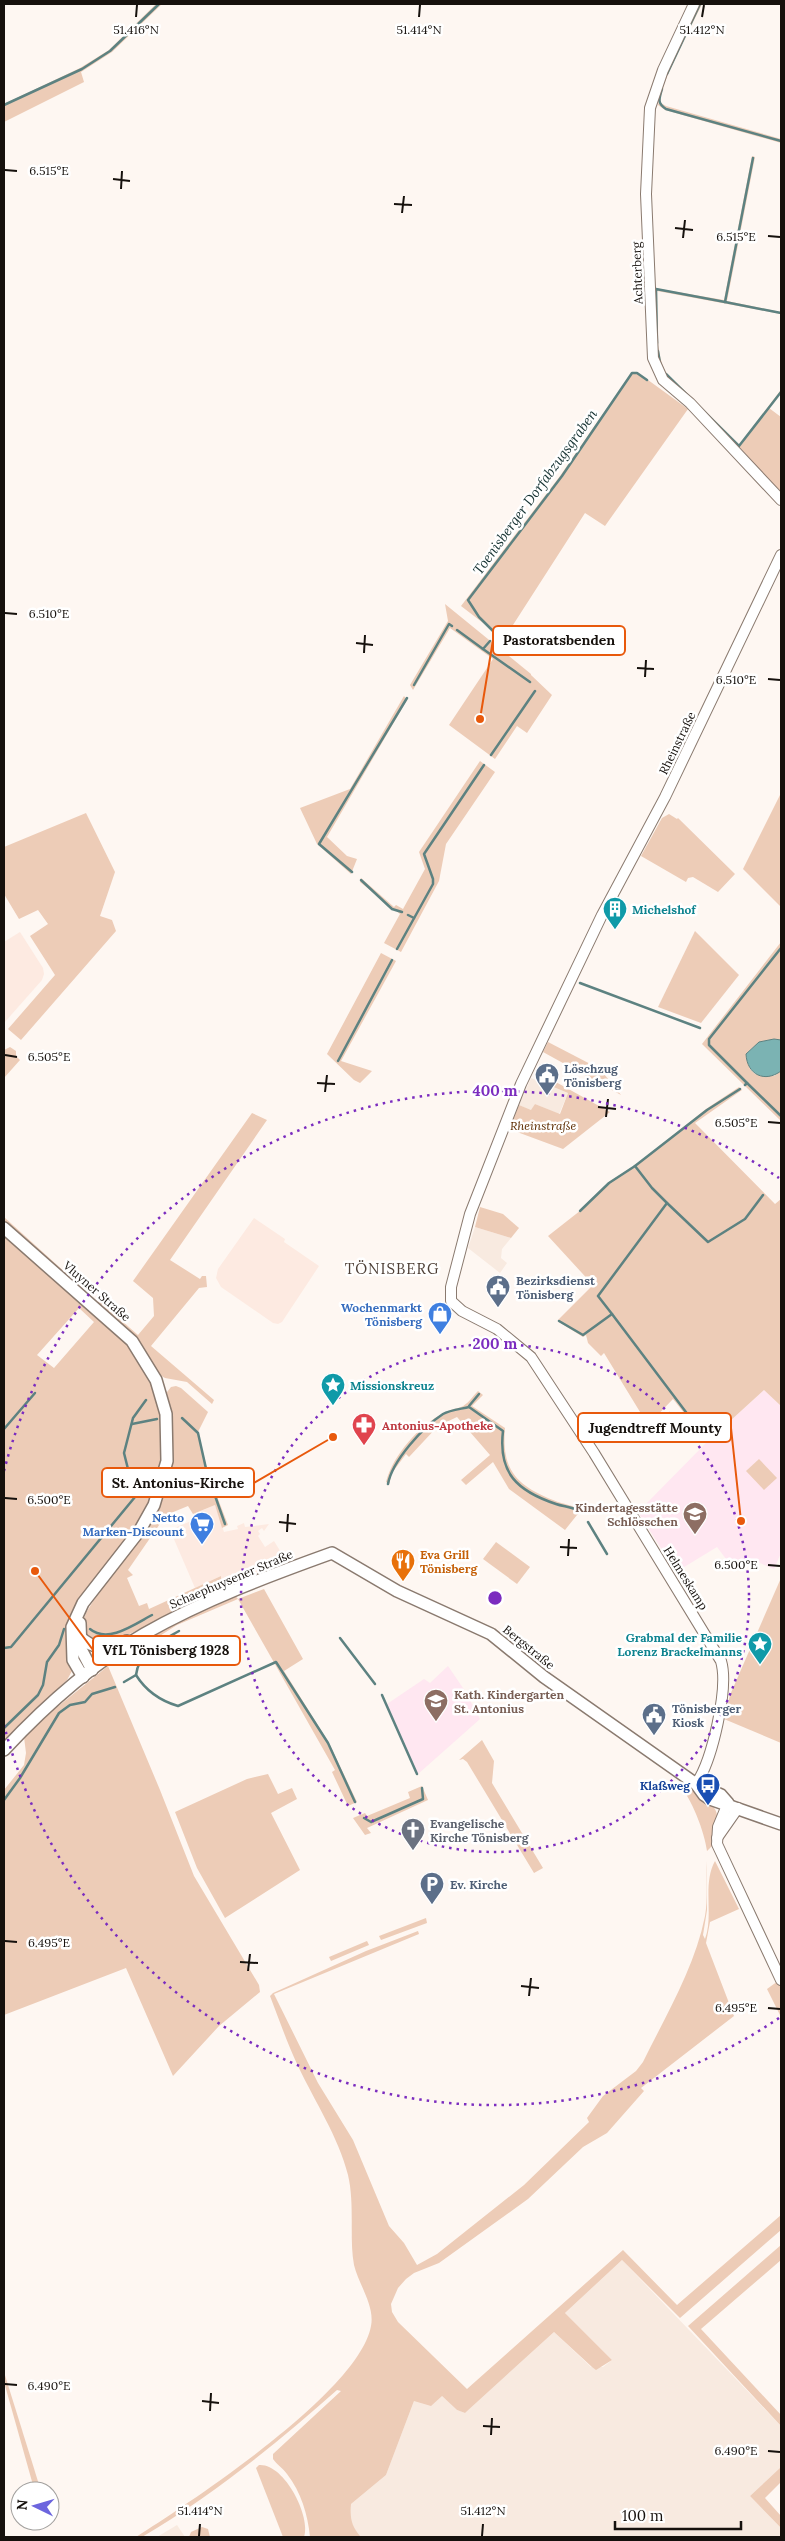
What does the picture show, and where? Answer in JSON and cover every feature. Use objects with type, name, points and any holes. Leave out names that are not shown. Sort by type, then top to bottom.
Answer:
[{"type":"main road","name":"Vluyner Straße","points":[[4,1228],[132,1341],[158,1387],[166,1414],[167,1461],[160,1491],[140,1530],[99,1585]]},
{"type":"main road","name":"Schaephuysener Straße","points":[[4,1750],[55,1700],[92,1670],[142,1635],[224,1594],[332,1553]]},
{"type":"main road","name":"Bergstraße","points":[[332,1553],[397,1591],[491,1634],[544,1677],[696,1784],[721,1795],[733,1806],[781,1824]]},
{"type":"main road","points":[[92,1670],[85,1660],[79,1636],[81,1618],[99,1585]]},
{"type":"main road","points":[[82,1678],[73,1660],[72,1627],[83,1602],[99,1585]]},
{"type":"main road","points":[[79,1636],[86,1643],[100,1649],[142,1635]]},
{"type":"street","name":"Achterberg","points":[[694,4],[663,70],[650,108],[646,194],[653,358],[663,380],[690,403],[781,500]]},
{"type":"street","name":"Rheinstraße","points":[[451,1301],[452,1287],[470,1214],[521,1084],[602,915],[665,797],[781,556]]},
{"type":"street","name":"Helmeskamp","points":[[451,1301],[462,1311],[497,1329],[531,1357],[594,1453],[715,1648],[724,1669],[724,1691],[707,1765],[696,1784]]},
{"type":"street","points":[[733,1806],[716,1838],[719,1851],[781,1980]]},
{"type":"shaded area","points":[[20,932],[43,968],[44,974],[42,980],[4,1023],[4,942]]},
{"type":"shaded area","points":[[531,1078],[568,1093],[559,1114],[535,1104],[532,1111],[519,1105]]},
{"type":"shaded area","points":[[254,1218],[285,1239],[284,1242],[319,1266],[282,1322],[278,1324],[273,1323],[221,1287],[216,1278],[218,1269]]},
{"type":"shaded area","points":[[475,1227],[511,1238],[502,1249],[501,1258],[507,1263],[500,1273],[468,1248]]},
{"type":"shaded area","points":[[764,1390],[781,1406],[781,1553],[774,1569],[748,1558],[732,1567],[717,1547],[676,1572],[638,1512],[707,1442]]},
{"type":"shaded area","points":[[215,1505],[224,1532],[238,1529],[237,1526],[244,1523],[245,1527],[269,1524],[264,1531],[262,1528],[258,1531],[260,1534],[258,1536],[265,1547],[274,1541],[287,1562],[221,1584],[221,1576],[195,1588],[170,1530],[198,1518],[196,1513]]},
{"type":"shaded area","name":"Kath. Kindergarten St. Antonius","points":[[448,1666],[465,1691],[480,1719],[418,1774],[387,1704],[424,1679],[430,1683]]},
{"type":"shaded area","points":[[622,2260],[781,2426],[781,2467],[750,2496],[781,2528],[781,2537],[361,2537],[354,2530],[350,2519],[351,2504],[386,2475],[414,2401],[442,2396],[457,2410],[465,2413],[554,2332],[591,2367],[603,2367],[612,2360],[565,2313]]},
{"type":"shaded area","points":[[177,2525],[185,2537],[157,2537]]},
{"type":"green space","points":[[156,4],[162,4],[112,52],[81,72],[84,82],[4,122],[4,104],[80,68],[109,50]]},
{"type":"green space","points":[[698,4],[702,4],[670,69],[661,95],[661,103],[781,139],[781,143],[665,110],[658,105],[665,75]]},
{"type":"green space","points":[[752,156],[755,157],[727,301],[781,312],[781,314],[657,291],[657,334],[660,355],[667,375],[739,445],[781,391],[769,408],[781,417],[781,495],[736,443],[665,376],[656,353],[654,288],[724,300]]},
{"type":"green space","points":[[632,372],[637,372],[688,409],[605,526],[585,513],[504,639],[461,606],[560,476]]},
{"type":"green space","points":[[445,604],[531,674],[552,695],[527,733],[517,726],[495,759],[449,725],[493,659],[450,628],[413,690],[410,685],[448,621]]},
{"type":"green space","points":[[404,696],[407,700],[327,837],[347,856],[357,859],[351,874],[317,844],[300,808],[350,789]]},
{"type":"green space","points":[[480,761],[495,772],[446,844],[439,881],[401,952],[384,943],[400,914],[360,882],[361,878],[394,907],[396,905],[403,909],[425,869],[419,852]]},
{"type":"green space","points":[[781,793],[781,907],[743,869]]},
{"type":"green space","points":[[86,813],[115,872],[100,916],[112,920],[116,931],[21,1040],[8,1029],[55,975],[30,936],[48,924],[38,910],[19,919],[4,894],[4,847]]},
{"type":"green space","points":[[669,814],[678,818],[735,874],[718,892],[693,877],[688,878],[686,882],[641,856],[662,818]]},
{"type":"green space","points":[[695,931],[739,975],[701,1023],[658,1007]]},
{"type":"green space","points":[[781,942],[781,1040],[762,1042],[746,1054],[750,1069],[755,1074],[774,1076],[781,1071],[781,1121],[702,1044]]},
{"type":"green space","points":[[381,953],[396,961],[341,1061],[372,1071],[360,1083],[354,1080],[327,1054]]},
{"type":"green space","points":[[548,1042],[600,1069],[621,1095],[543,1052]]},
{"type":"green space","points":[[10,1047],[16,1051],[16,1056],[20,1060],[4,1078],[4,1050]]},
{"type":"green space","name":"Rheinstraße","points":[[554,1081],[610,1112],[563,1149],[509,1129],[519,1105],[531,1110],[535,1104],[560,1114],[568,1093],[551,1086]]},
{"type":"green space","points":[[739,1087],[742,1090],[695,1123],[775,1204],[781,1199],[781,1406],[764,1390],[707,1442],[673,1399],[648,1425],[604,1353],[601,1356],[588,1343],[586,1335],[583,1337],[559,1322],[558,1320],[593,1285],[548,1236],[590,1203],[609,1182],[637,1164],[706,1109]]},
{"type":"green space","points":[[252,1113],[267,1120],[170,1260],[200,1279],[202,1276],[206,1276],[207,1287],[199,1288],[151,1346],[214,1400],[212,1404],[187,1382],[165,1378],[158,1374],[98,1306],[98,1300],[138,1335],[154,1316],[153,1298],[133,1281]]},
{"type":"green space","points":[[480,1207],[503,1214],[519,1228],[511,1238],[475,1227]]},
{"type":"green space","points":[[4,1217],[67,1274],[65,1276],[4,1222]]},
{"type":"green space","points":[[4,1235],[118,1335],[135,1353],[148,1374],[160,1404],[164,1450],[155,1492],[138,1525],[81,1601],[72,1671],[67,1680],[4,1742]],"holes":[[[79,1308],[94,1322],[54,1368],[37,1355]]]},
{"type":"green space","points":[[171,1387],[181,1388],[208,1412],[198,1432],[208,1473],[228,1525],[222,1528],[215,1505],[193,1514],[188,1506],[166,1515],[128,1570],[133,1575],[127,1578],[139,1606],[147,1603],[149,1609],[221,1576],[221,1584],[227,1588],[106,1645],[87,1639],[82,1625],[86,1613],[97,1596],[149,1524],[167,1485],[170,1447],[167,1392]]},
{"type":"green space","points":[[478,1391],[483,1395],[472,1406],[505,1428],[506,1456],[515,1476],[523,1484],[544,1496],[582,1512],[577,1515],[565,1530],[509,1489],[493,1462],[466,1485],[461,1480],[490,1455],[457,1417],[438,1426],[409,1457],[406,1454],[392,1473],[389,1484],[386,1482],[401,1451],[417,1432],[436,1417],[463,1406]]},
{"type":"green space","points":[[759,1459],[777,1478],[764,1490],[746,1471]]},
{"type":"green space","points":[[496,1542],[530,1567],[517,1584],[483,1559]]},
{"type":"green space","points":[[781,1578],[781,1743],[724,1719],[730,1695]]},
{"type":"green space","points":[[264,1589],[303,1659],[284,1671],[329,1743],[357,1802],[348,1806],[332,1772],[335,1770],[238,1599]]},
{"type":"green space","points":[[235,1595],[238,1599],[177,1625],[114,1665],[115,1660],[175,1622]]},
{"type":"green space","points":[[108,1666],[194,1876],[259,1985],[260,1992],[219,2026],[173,2076],[126,1968],[4,2015],[4,1790],[24,1765],[26,1753],[24,1737]]},
{"type":"green space","points":[[482,1740],[494,1761],[492,1783],[543,1868],[534,1873],[467,1762],[463,1759],[459,1760]]},
{"type":"green space","points":[[268,1774],[278,1794],[292,1788],[297,1799],[271,1813],[300,1870],[225,1918],[197,1868],[175,1812],[247,1779]]},
{"type":"green space","points":[[678,1784],[702,1796],[716,1810],[717,1819],[712,1846],[707,1851],[697,1815],[688,1797]]},
{"type":"green space","points":[[422,1786],[428,1800],[367,1828],[371,1833],[365,1835],[353,1818],[365,1813],[367,1816],[410,1798],[408,1792]]},
{"type":"green space","points":[[715,1861],[739,1909],[710,1922],[706,1943],[734,2016],[641,2088],[644,2091],[607,2133],[583,2147],[528,2199],[439,2263],[414,2273],[406,2279],[398,2288],[391,2304],[392,2312],[398,2322],[467,2389],[623,2250],[677,2305],[781,2215],[781,2230],[680,2318],[622,2260],[565,2313],[612,2360],[596,2370],[554,2332],[465,2413],[457,2410],[442,2396],[431,2406],[414,2401],[386,2475],[351,2504],[352,2522],[361,2537],[310,2537],[308,2520],[300,2496],[287,2474],[273,2459],[273,2454],[341,2391],[337,2390],[267,2450],[219,2487],[142,2537],[136,2537],[232,2472],[306,2412],[337,2382],[360,2353],[371,2326],[372,2318],[369,2303],[354,2265],[350,2186],[344,2161],[294,2057],[270,1996],[273,1993],[366,1951],[418,1931],[419,1934],[274,1994],[318,2083],[353,2140],[389,2226],[404,2243],[417,2265],[437,2254],[524,2185],[589,2122],[587,2118],[603,2096],[636,2071],[643,2062],[687,1972],[700,1935],[707,1896],[707,1910],[703,1935],[705,1939],[709,1920],[709,1880]]},
{"type":"green space","points":[[426,1918],[427,1923],[381,1940],[379,1936]]},
{"type":"green space","points":[[367,1941],[369,1945],[331,1961],[329,1957]]},
{"type":"green space","points":[[778,1981],[781,1987],[781,2017],[767,1989]]},
{"type":"green space","points":[[781,2245],[781,2260],[701,2329],[781,2415],[781,2426],[688,2326]]},
{"type":"green space","points":[[4,2372],[38,2481],[32,2481],[4,2382]]},
{"type":"green space","points":[[259,2465],[278,2472],[294,2492],[303,2517],[304,2537],[283,2537],[256,2468]]},
{"type":"green space","points":[[781,2467],[781,2482],[765,2498],[781,2516],[781,2528],[750,2496]]},
{"type":"green space","points":[[202,2527],[208,2529],[210,2537],[189,2537],[191,2532]]},
{"type":"water","points":[[774,1039],[781,1040],[781,1071],[775,1075],[758,1075],[750,1067],[746,1054],[759,1042]]},
{"type":"waterway","points":[[4,105],[82,69],[110,51],[159,4]]},
{"type":"waterway","points":[[667,74],[700,4]]},
{"type":"waterway","points":[[662,89],[660,100],[661,105],[666,109],[781,141]]},
{"type":"waterway","points":[[657,343],[656,289],[725,302],[753,158]]},
{"type":"waterway","points":[[725,302],[781,313]]},
{"type":"waterway","points":[[658,351],[660,363]]},
{"type":"waterway","name":"Toenisberger Dorfabzugsgraben","points":[[495,633],[479,617],[468,600],[562,476],[632,373],[637,373],[647,380]]},
{"type":"waterway","points":[[666,374],[739,446],[781,392]]},
{"type":"waterway","points":[[414,685],[449,624],[452,626]]},
{"type":"waterway","points":[[457,630],[483,649]]},
{"type":"waterway","name":"Toenisberger Dorfabzugsgraben","points":[[490,641],[483,649],[530,682]]},
{"type":"waterway","name":"Toenisberger Dorfabzugsgraben","points":[[491,755],[535,691]]},
{"type":"waterway","points":[[352,872],[319,844],[407,698]]},
{"type":"waterway","name":"Toenisberger Dorfabzugsgraben","points":[[397,949],[433,884],[424,854],[484,765]]},
{"type":"waterway","points":[[361,880],[392,909],[402,912]]},
{"type":"waterway","name":"Toenisberger Dorfabzugsgraben","points":[[408,915],[414,918]]},
{"type":"waterway","points":[[745,1085],[747,1083],[709,1045],[709,1039],[781,948]]},
{"type":"waterway","name":"Toenisberger Dorfabzugsgraben","points":[[338,1061],[392,960]]},
{"type":"waterway","points":[[580,983],[700,1028]]},
{"type":"waterway","points":[[747,1083],[781,1116]]},
{"type":"waterway","points":[[559,1321],[583,1335],[612,1314],[598,1296],[667,1203],[652,1188],[635,1166],[707,1110],[740,1089]]},
{"type":"waterway","points":[[580,1211],[609,1183],[635,1166]]},
{"type":"waterway","points":[[667,1203],[708,1242],[745,1219],[763,1195]]},
{"type":"waterway","points":[[612,1314],[707,1440]]},
{"type":"waterway","points":[[4,1429],[35,1393]]},
{"type":"waterway","points":[[469,1406],[479,1394]]},
{"type":"waterway","name":"Toenisberger Dorfabzugsgraben","points":[[4,1648],[11,1647],[135,1497],[124,1453],[133,1418],[146,1400]]},
{"type":"waterway","points":[[388,1484],[395,1465],[427,1427],[443,1414],[469,1407],[503,1431],[502,1446],[507,1469],[521,1486],[542,1499],[578,1511]]},
{"type":"waterway","points":[[182,1418],[198,1433],[207,1473],[225,1524]]},
{"type":"waterway","points":[[132,1424],[157,1419]]},
{"type":"waterway","points":[[588,1522],[607,1554]]},
{"type":"waterway","points":[[90,1629],[97,1633],[113,1634],[152,1615]]},
{"type":"waterway","points":[[4,1728],[38,1695],[43,1685],[47,1662],[59,1645],[64,1629]]},
{"type":"waterway","points":[[136,1675],[141,1660],[146,1653],[158,1643],[179,1631]]},
{"type":"waterway","points":[[340,1638],[375,1684]]},
{"type":"waterway","points":[[124,1682],[136,1675],[154,1695],[178,1706],[276,1662],[328,1743],[355,1802]]},
{"type":"waterway","points":[[4,1800],[20,1778],[59,1713],[70,1705],[85,1702],[92,1694],[115,1687]]},
{"type":"waterway","points":[[382,1695],[417,1774]]},
{"type":"waterway","points":[[364,1818],[371,1822],[423,1799],[422,1788]]},
{"type":"place","name":"Pastoratsbenden","points":[[480,719]]},
{"type":"place","name":"Michelshof","points":[[615,930]]},
{"type":"place","name":"Löschzug Tönisberg","points":[[547,1096]]},
{"type":"place","name":"Bezirksdienst Tönisberg","points":[[498,1308]]},
{"type":"place","name":"Wochenmarkt Tönisberg","points":[[440,1335]]},
{"type":"place","name":"Missionskreuz","points":[[333,1406]]},
{"type":"place","name":"St. Antonius-Kirche","points":[[333,1437]]},
{"type":"place","name":"Antonius-Apotheke","points":[[364,1446]]},
{"type":"place","name":"Jugendtreff Mounty","points":[[741,1521]]},
{"type":"place","name":"Kindertagesstätte Schlösschen","points":[[695,1535]]},
{"type":"place","name":"Netto Marken-Discount","points":[[202,1545]]},
{"type":"place","name":"VfL Tönisberg 1928","points":[[35,1571]]},
{"type":"place","name":"Eva Grill Tönisberg","points":[[403,1582]]},
{"type":"place","name":"Grabmal der Familie Lorenz Brackelmanns","points":[[760,1665]]},
{"type":"place","name":"Kath. Kindergarten St. Antonius","points":[[436,1722]]},
{"type":"place","name":"Tönisberger Kiosk","points":[[654,1736]]},
{"type":"place","name":"Klaßweg","points":[[708,1806]]},
{"type":"place","name":"Evangelische Kirche Tönisberg","points":[[413,1851]]},
{"type":"place","name":"Ev. Kirche","points":[[432,1905]]},
{"type":"district","name":"TÖNISBERG","points":[[392,1268]]}]
